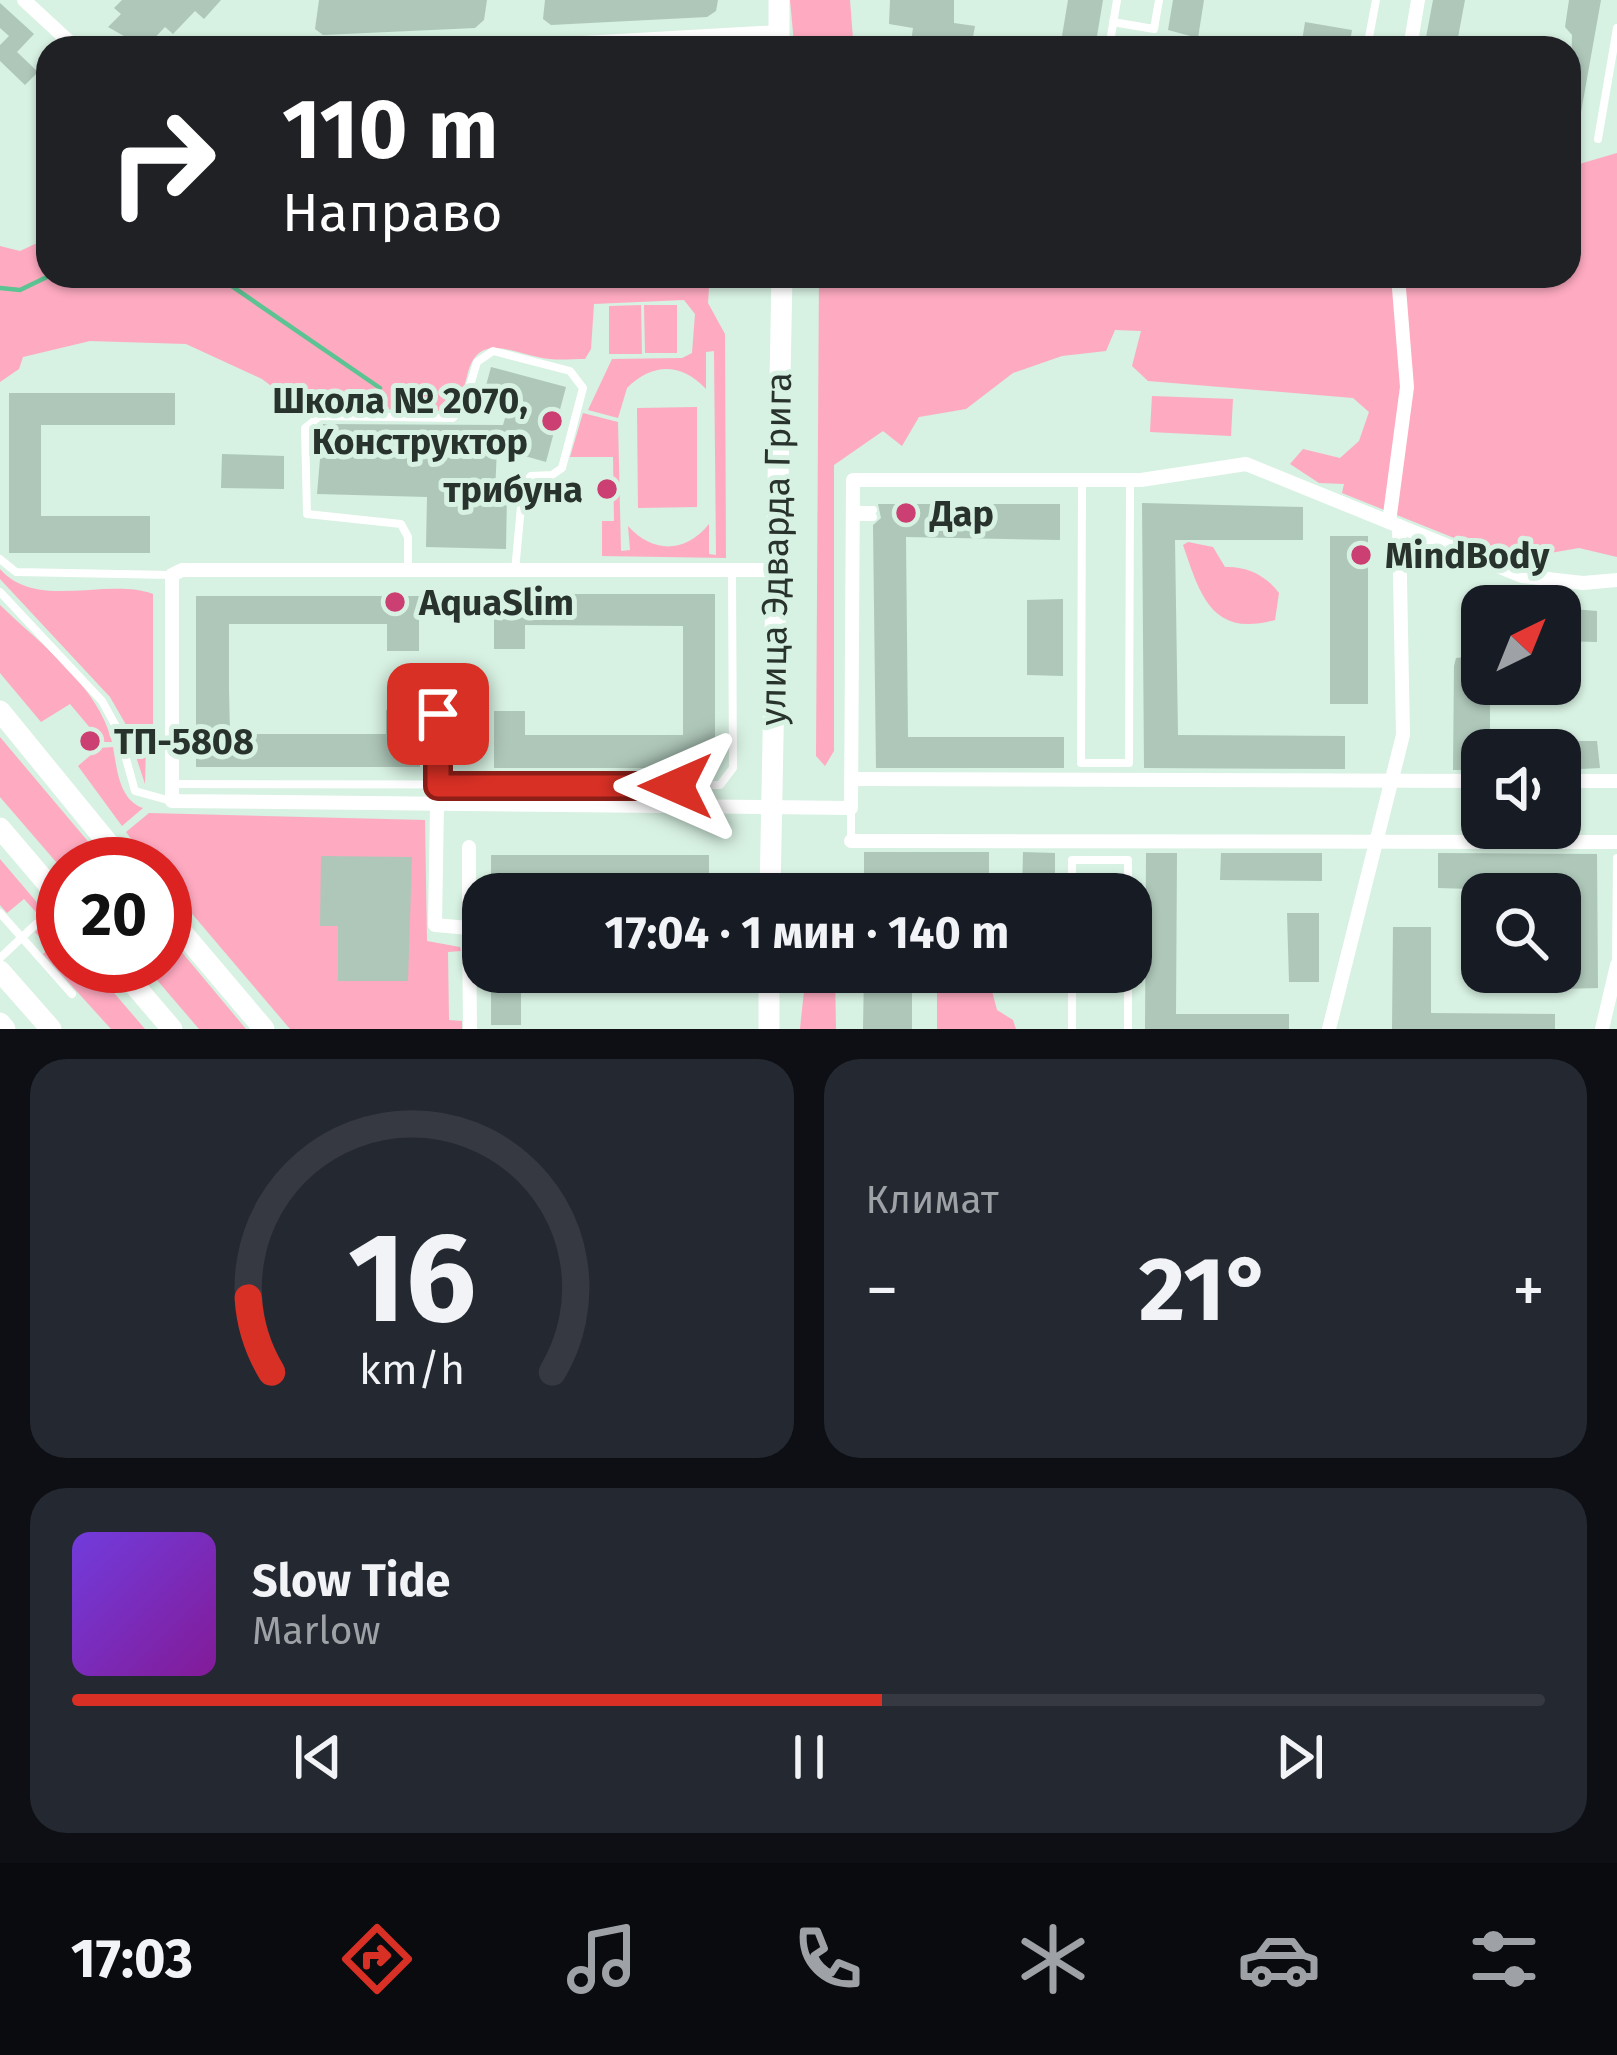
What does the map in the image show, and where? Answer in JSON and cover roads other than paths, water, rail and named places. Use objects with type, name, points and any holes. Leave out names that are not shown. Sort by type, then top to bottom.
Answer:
[{"type":"street","points":[[24,0],[35,21],[58,36]]},
{"type":"street","points":[[779,0],[779,36]]},
{"type":"street","points":[[1412,36],[1418,0]]},
{"type":"street","name":"улица Эдварда Грига","points":[[770,873],[782,288]]},
{"type":"street","points":[[1329,1029],[1402,735],[1394,524],[1407,387],[1399,288]]},
{"type":"street","points":[[774,571],[188,569],[172,575],[172,801],[851,808],[853,480],[1130,481],[1246,464],[1522,576],[1583,583],[1617,580]]},
{"type":"street","points":[[0,711],[102,837]]},
{"type":"street","points":[[851,779],[1461,781]]},
{"type":"street","points":[[1581,781],[1617,782]]},
{"type":"street","points":[[437,805],[435,925],[462,927]]},
{"type":"street","points":[[0,828],[36,870]]},
{"type":"street","points":[[850,841],[1617,842]]},
{"type":"street","points":[[469,847],[469,873]]},
{"type":"street","points":[[192,944],[264,1029]]},
{"type":"street","points":[[1601,1029],[1617,964]]},
{"type":"street","points":[[0,971],[51,1029]]},
{"type":"street","points":[[141,993],[172,1029]]},
{"type":"street","points":[[470,993],[470,1029]]},
{"type":"street","points":[[769,993],[769,1029]]},
{"type":"lane","points":[[1111,36],[1117,0]]},
{"type":"lane","points":[[1114,22],[1154,29],[1160,0]]},
{"type":"lane","points":[[1369,36],[1376,0]]},
{"type":"lane","points":[[1598,139],[1617,28]]},
{"type":"lane","points":[[409,571],[408,537],[401,524],[307,514],[304,428],[320,416],[453,418],[462,410],[476,362],[497,351],[570,370],[583,388],[562,468],[556,474],[531,476],[523,485],[515,572]]},
{"type":"lane","points":[[1082,481],[1081,763],[1130,763],[1130,481]]},
{"type":"lane","points":[[852,513],[873,513]]},
{"type":"lane","points":[[0,559],[16,572],[172,575]]},
{"type":"lane","points":[[172,784],[724,782],[733,768],[732,572]]},
{"type":"lane","points":[[0,592],[102,700],[118,730],[135,791],[172,801]]},
{"type":"lane","points":[[438,714],[438,786]]},
{"type":"lane","points":[[850,841],[851,808]]},
{"type":"lane","points":[[1617,858],[1617,964]]},
{"type":"lane","points":[[1072,873],[1072,860],[1127,860],[1127,873]]},
{"type":"lane","points":[[0,913],[72,994]]},
{"type":"lane","points":[[0,958],[36,924]]},
{"type":"lane","points":[[1072,993],[1072,1029]]},
{"type":"lane","points":[[1128,993],[1128,1029]]},
{"type":"waterway","points":[[0,288],[20,290],[36,282]]},
{"type":"waterway","points":[[234,288],[380,388]]},
{"type":"place","name":"Школа № 2070, Конструктор","points":[[552,421]]},
{"type":"place","name":"трибуна","points":[[607,489]]},
{"type":"place","name":"Дар","points":[[906,513]]},
{"type":"place","name":"MindBody","points":[[1361,555]]},
{"type":"place","name":"AquaSlim","points":[[395,602]]},
{"type":"place","name":"ТП-5808","points":[[90,741]]}]
